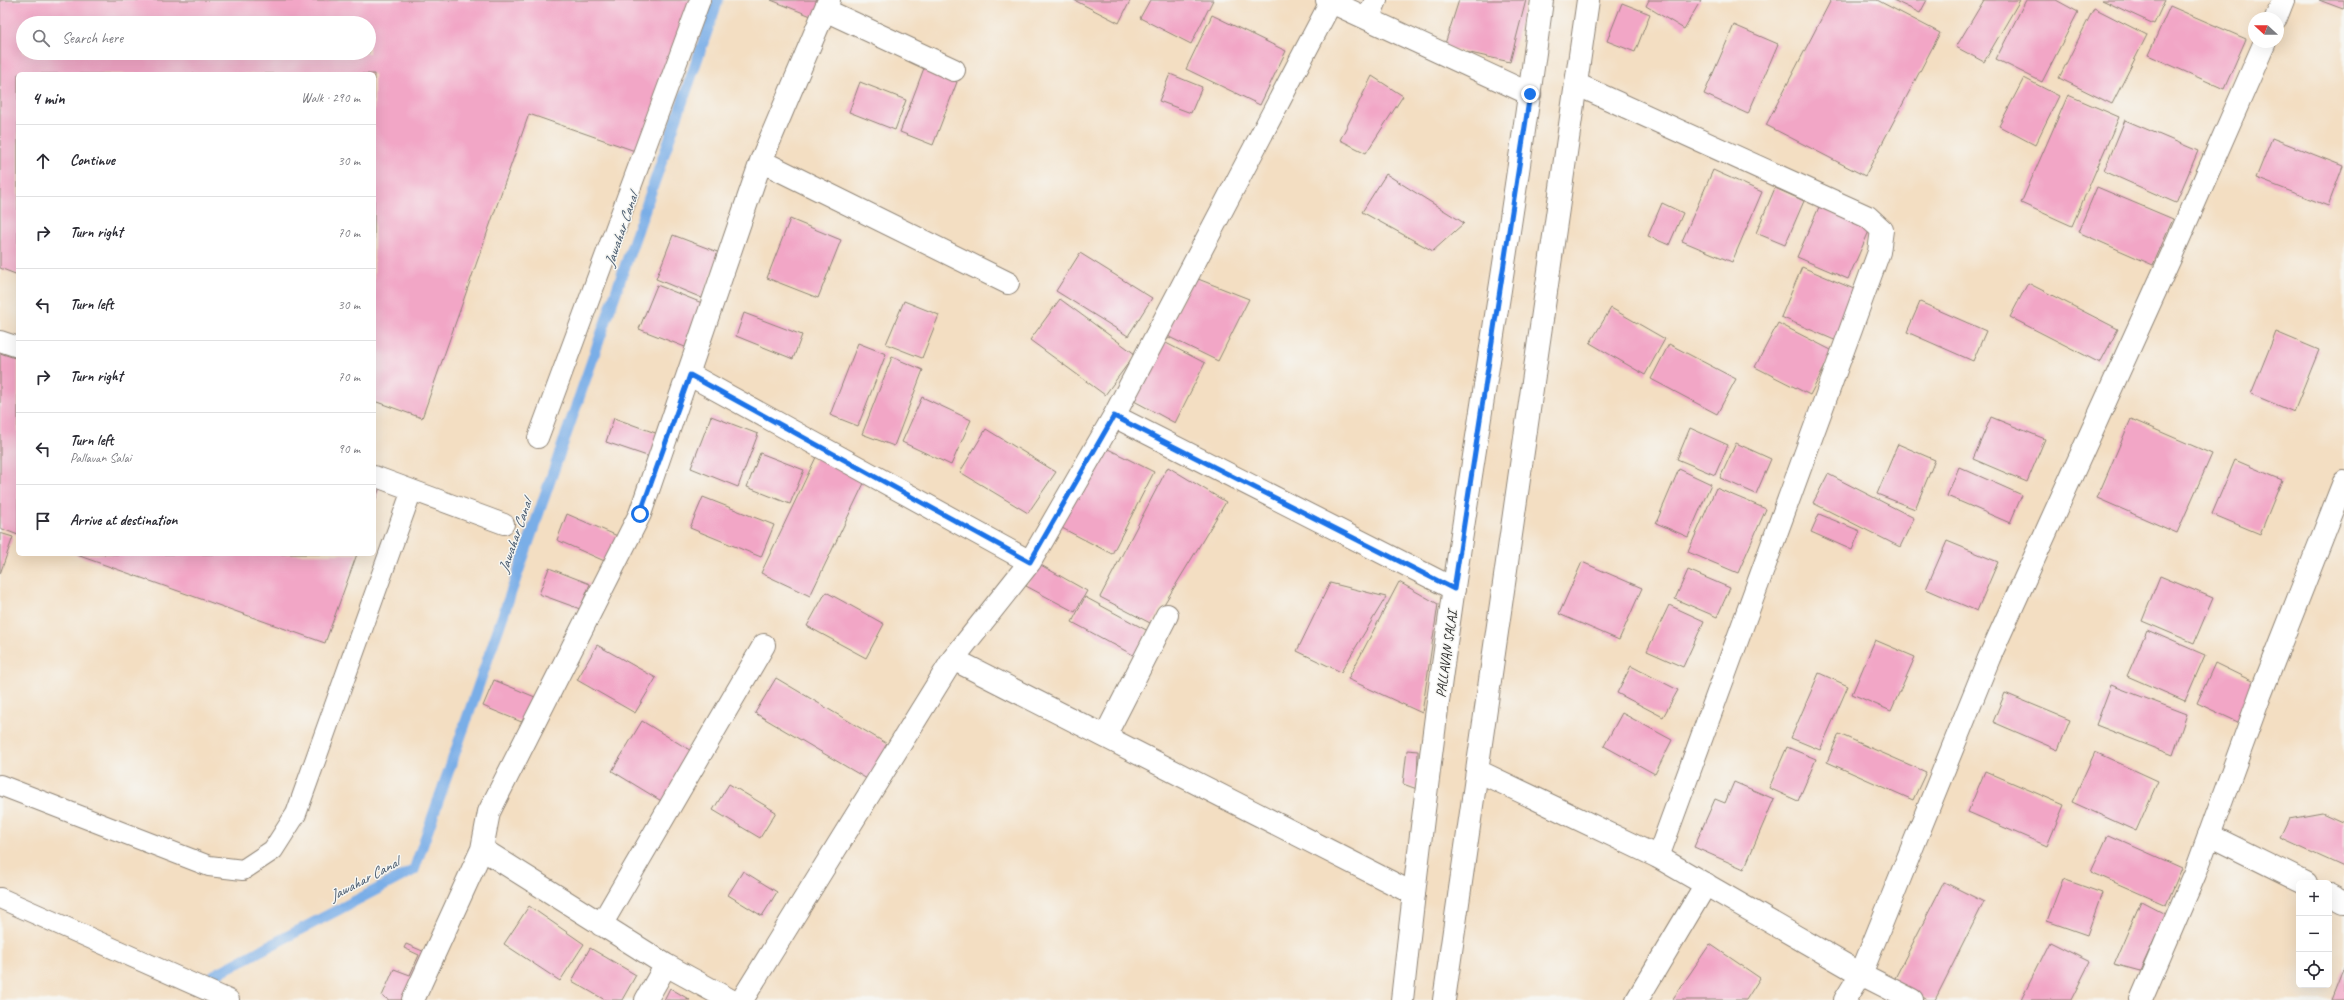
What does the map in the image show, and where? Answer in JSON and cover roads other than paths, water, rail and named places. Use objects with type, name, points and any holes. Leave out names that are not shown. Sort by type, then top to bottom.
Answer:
[{"type":"street","name":"PALLAVAN SALAI","points":[[1402,1000],[1414,894],[1454,589],[1530,94],[1542,0]]},
{"type":"street","points":[[1444,1000],[1588,0]]},
{"type":"street","points":[[2279,12],[2284,0]]},
{"type":"street","points":[[742,1000],[953,660],[1030,562],[1114,416],[1329,1],[1372,10],[1530,94]]},
{"type":"street","points":[[413,1000],[482,849],[489,812],[640,514],[690,375],[761,161],[827,5],[954,70]]},
{"type":"street","points":[[1845,1000],[1861,974],[1989,658],[2172,254],[2262,48]]},
{"type":"street","points":[[1576,84],[1868,217],[1882,230],[1879,252],[1658,857]]},
{"type":"street","points":[[761,161],[1008,283]]},
{"type":"street","points":[[690,375],[1030,562]]},
{"type":"street","points":[[1114,416],[1454,589]]},
{"type":"street","points":[[2141,1000],[2195,874],[2344,482]]},
{"type":"street","points":[[1104,736],[1167,616]]},
{"type":"street","points":[[602,925],[764,645]]},
{"type":"street","points":[[953,660],[1414,894]]},
{"type":"street","points":[[1478,771],[1658,857],[1861,974],[1912,1000]]},
{"type":"street","points":[[2209,835],[2300,880]]},
{"type":"street","points":[[482,849],[666,965],[730,1000]]},
{"type":"street","points":[[1637,1000],[1706,884]]},
{"type":"street","points":[[2332,896],[2344,902]]},
{"type":"street","points":[[646,1000],[666,965]]},
{"type":"lane","points":[[538,438],[700,0]]},
{"type":"lane","points":[[0,340],[16,346]]},
{"type":"lane","points":[[376,477],[504,524]]},
{"type":"lane","points":[[0,785],[209,866],[243,870],[273,850],[296,814],[412,490]]},
{"type":"lane","points":[[0,898],[229,1000]]},
{"type":"waterway","name":"Jawahar Canal","points":[[214,975],[414,870],[718,0]]}]
